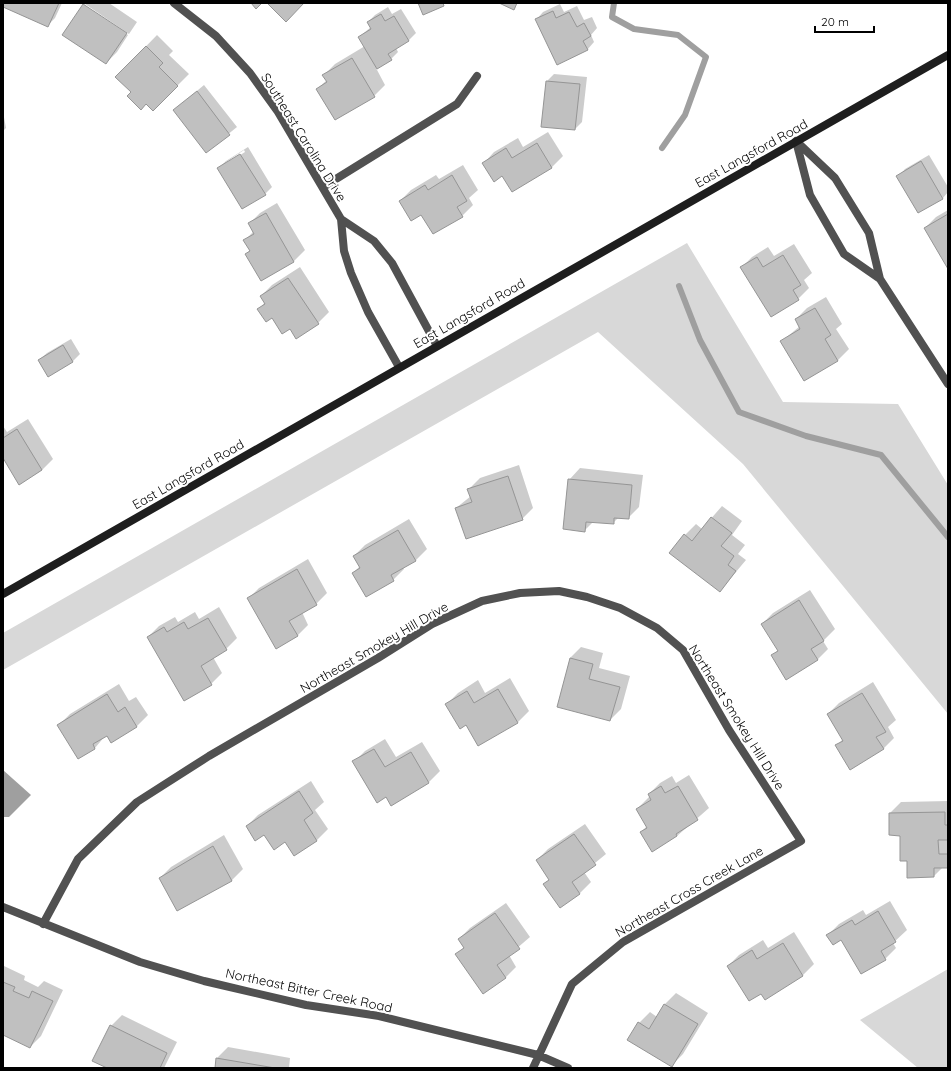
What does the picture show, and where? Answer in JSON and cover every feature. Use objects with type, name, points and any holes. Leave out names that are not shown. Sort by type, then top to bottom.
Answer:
[{"type":"street","name":"Southeast Carolina Drive","points":[[174,3],[216,36],[250,73],[278,112],[341,219],[344,251],[351,273],[368,312],[399,367]]},
{"type":"street","name":"East Langsford Road","points":[[3,594],[948,55]]},
{"type":"street","points":[[322,187],[457,104],[477,76]]},
{"type":"street","points":[[796,141],[810,195],[844,254],[880,278]]},
{"type":"street","points":[[796,141],[835,178],[869,233],[880,278],[948,384]]},
{"type":"street","name":"Southeast Carolina Drive","points":[[341,219],[374,241],[392,263],[437,346]]},
{"type":"street","name":"Northeast Smokey Hill Drive","points":[[43,924],[78,859],[137,802],[209,756],[378,658],[432,624],[482,600],[520,593],[559,591],[587,597],[620,608],[657,628],[683,650],[729,730],[801,841]]},
{"type":"street","name":"Northeast Cross Creek Lane","points":[[533,1068],[572,984],[617,946],[801,841]]},
{"type":"street","name":"Northeast Bitter Creek Road","points":[[3,907],[140,962],[204,981],[306,1005],[378,1016],[538,1056],[568,1068]]},
{"type":"shaded area","points":[[687,243],[783,402],[898,404],[948,485],[948,714],[743,464],[598,332],[3,670],[3,633]]},
{"type":"shaded area","points":[[3,770],[31,795],[9,817],[3,817]]},
{"type":"shaded area","points":[[948,969],[948,1068],[918,1068],[860,1020]]},
{"type":"building","points":[[3,3],[59,3],[48,27],[3,7]]},
{"type":"building","points":[[251,3],[262,3],[256,9]]},
{"type":"building","points":[[267,3],[304,3],[286,22]]},
{"type":"building","points":[[418,3],[443,3],[444,6],[423,15]]},
{"type":"building","points":[[499,3],[517,3],[514,10]]},
{"type":"building","points":[[83,4],[127,33],[106,64],[62,35]]},
{"type":"building","points":[[553,11],[556,18],[569,12],[577,27],[584,23],[591,36],[583,41],[588,50],[557,65],[535,19]]},
{"type":"building","points":[[381,14],[385,21],[394,16],[409,41],[388,54],[392,60],[377,69],[358,37],[371,29],[367,22]]},
{"type":"building","points":[[146,46],[163,63],[159,67],[178,86],[153,111],[146,104],[141,110],[127,96],[131,92],[115,77]]},
{"type":"building","points":[[352,58],[375,97],[335,120],[316,89],[327,82],[322,75]]},
{"type":"building","points":[[546,81],[580,84],[575,130],[541,127]]},
{"type":"building","points":[[197,91],[230,135],[206,153],[173,110]]},
{"type":"building","points":[[537,143],[552,168],[512,192],[502,176],[494,182],[482,163],[506,148],[512,158]]},
{"type":"building","points":[[240,154],[266,195],[242,209],[217,168]]},
{"type":"building","points":[[921,161],[943,199],[918,213],[896,176]]},
{"type":"building","points":[[452,175],[467,201],[457,207],[463,217],[433,234],[421,215],[411,221],[399,201],[425,185],[428,190]]},
{"type":"building","points":[[266,213],[294,262],[261,281],[245,254],[250,251],[243,240],[254,234],[248,223]]},
{"type":"building","points":[[948,214],[948,269],[924,228]]},
{"type":"building","points":[[783,255],[801,285],[793,290],[799,300],[771,317],[740,267],[757,257],[763,267]]},
{"type":"building","points":[[288,278],[319,324],[296,339],[290,329],[282,334],[272,318],[266,322],[257,309],[265,304],[260,296]]},
{"type":"building","points":[[815,308],[831,335],[825,339],[838,361],[804,381],[780,341],[800,329],[795,319]]},
{"type":"building","points":[[63,345],[73,362],[48,377],[38,360]]},
{"type":"building","points":[[17,429],[42,470],[19,485],[3,458],[3,438]]},
{"type":"building","points":[[508,476],[523,520],[466,539],[455,508],[472,502],[467,489]]},
{"type":"building","points":[[568,479],[632,485],[629,519],[614,518],[614,524],[586,522],[585,532],[563,529]]},
{"type":"building","points":[[711,517],[732,533],[721,546],[734,556],[728,565],[736,571],[720,592],[669,553],[684,534],[692,541]]},
{"type":"building","points":[[398,530],[416,561],[391,575],[394,581],[366,597],[352,573],[360,568],[353,556]]},
{"type":"building","points":[[297,569],[317,605],[289,621],[298,636],[276,649],[247,598]]},
{"type":"building","points":[[799,600],[824,641],[811,649],[818,660],[786,680],[771,655],[778,651],[761,624]]},
{"type":"building","points":[[208,618],[227,650],[201,666],[212,685],[184,701],[147,637],[164,627],[167,632],[184,622],[188,629]]},
{"type":"building","points":[[570,658],[593,664],[589,679],[620,687],[610,721],[557,707]]},
{"type":"building","points":[[498,689],[518,723],[478,746],[466,725],[460,729],[445,704],[467,691],[474,703]]},
{"type":"building","points":[[862,693],[886,732],[876,737],[884,749],[850,770],[835,745],[843,741],[827,714]]},
{"type":"building","points":[[107,694],[118,712],[125,707],[137,727],[111,743],[107,736],[93,744],[95,749],[78,759],[57,725]]},
{"type":"building","points":[[374,749],[385,767],[411,752],[429,783],[391,806],[386,797],[377,803],[352,761]]},
{"type":"building","points":[[661,786],[665,793],[678,786],[698,820],[652,852],[640,832],[647,828],[636,809],[651,800],[648,794]]},
{"type":"building","points":[[299,791],[313,813],[304,820],[317,841],[294,856],[285,842],[274,850],[264,835],[255,841],[246,826]]},
{"type":"building","points":[[945,812],[945,825],[948,825],[948,840],[938,840],[939,854],[948,854],[948,868],[934,868],[934,877],[907,878],[907,861],[900,861],[900,836],[889,835],[889,813]]},
{"type":"building","points":[[574,834],[596,865],[572,882],[580,894],[560,908],[543,884],[549,880],[536,860]]},
{"type":"building","points":[[213,846],[232,881],[177,911],[159,878]]},
{"type":"building","points":[[878,911],[896,942],[881,951],[886,960],[861,974],[841,940],[833,945],[826,935],[852,920],[855,925]]},
{"type":"building","points":[[495,913],[520,949],[497,965],[506,978],[483,994],[455,954],[464,948],[458,939]]},
{"type":"building","points":[[783,943],[803,976],[765,1000],[761,994],[749,1001],[727,966],[752,950],[757,959]]},
{"type":"building","points":[[3,982],[15,987],[13,991],[29,998],[32,991],[53,1001],[30,1048],[3,1035]]},
{"type":"building","points":[[664,1004],[698,1024],[672,1067],[627,1040],[638,1022],[649,1029]]},
{"type":"building","points":[[110,1025],[167,1053],[160,1068],[107,1068],[92,1061]]},
{"type":"building","points":[[216,1058],[275,1068],[215,1068]]},
{"type":"waterway","points":[[614,3],[612,17],[634,29],[678,35],[706,57],[685,115],[662,148]]},
{"type":"waterway","points":[[679,286],[700,340],[739,412],[806,436],[881,455],[948,537]]}]
